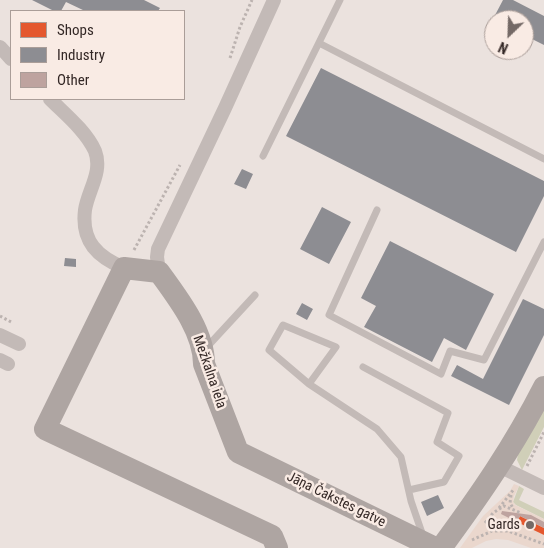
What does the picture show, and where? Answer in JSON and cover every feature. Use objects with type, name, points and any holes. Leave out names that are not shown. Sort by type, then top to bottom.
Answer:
[{"type":"highway","points":[[159,272],[124,268],[45,429],[274,542]]},
{"type":"highway","name":"Mežkalna iela","points":[[159,272],[184,308],[204,350],[204,364],[238,452]]},
{"type":"highway","points":[[441,548],[500,466],[544,387]]},
{"type":"highway","name":"Jāņa Čakstes gatve","points":[[238,452],[435,548]]},
{"type":"street","points":[[159,272],[158,249],[274,0]]},
{"type":"street","points":[[0,47],[10,58]]},
{"type":"street","points":[[51,100],[85,135],[95,151],[98,166],[94,185],[85,210],[85,230],[93,248],[107,261],[124,268]]},
{"type":"street","points":[[0,335],[19,344]]},
{"type":"street","points":[[500,466],[543,485]]},
{"type":"lane","points":[[263,156],[340,0]]},
{"type":"lane","points":[[319,43],[544,159]]},
{"type":"lane","points":[[376,210],[329,315],[441,374],[450,351],[484,360],[544,242]]},
{"type":"lane","points":[[204,350],[255,295]]},
{"type":"lane","points":[[309,384],[336,346],[283,325],[269,350],[309,384],[377,429],[401,457],[427,548]]},
{"type":"lane","points":[[363,367],[448,413],[437,442],[459,456],[444,482],[409,490]]},
{"type":"path","points":[[228,64],[240,27],[252,0]]},
{"type":"path","points":[[124,268],[181,163]]},
{"type":"path","points":[[524,471],[544,432]]},
{"type":"path","points":[[482,527],[516,485]]},
{"type":"path","points":[[512,492],[510,503],[514,510]]},
{"type":"path","points":[[499,508],[504,506],[521,513]]},
{"type":"path","points":[[476,534],[471,540],[492,530],[508,531],[544,544]]},
{"type":"green space","points":[[544,404],[544,427],[522,470],[517,460],[518,454]]},
{"type":"green space","points":[[519,486],[524,489],[519,500],[544,512],[544,519],[513,502]]},
{"type":"shaded area","points":[[514,484],[519,486],[514,496],[513,502],[515,505],[544,519],[544,548],[531,548],[508,540],[496,539],[486,541],[472,548],[460,548],[483,516],[510,491]]},
{"type":"building: Shops","name":"Gards","points":[[520,516],[544,528],[544,535],[517,522]]},
{"type":"building: Industry","points":[[32,0],[144,0],[160,8],[159,10],[83,10],[66,2],[62,10],[52,10]]},
{"type":"building: Industry","points":[[503,0],[513,0],[532,10],[498,10]]},
{"type":"building: Industry","points":[[534,11],[544,16],[544,45],[534,40]]},
{"type":"building: Industry","points":[[321,68],[544,181],[544,196],[516,252],[286,136]]},
{"type":"building: Industry","points":[[242,169],[253,174],[246,189],[234,184]]},
{"type":"building: Industry","points":[[322,207],[351,222],[329,264],[300,249]]},
{"type":"building: Industry","points":[[390,241],[494,294],[466,350],[444,338],[432,362],[364,327],[376,306],[361,298]]},
{"type":"building: Industry","points":[[65,258],[76,259],[76,267],[64,266]]},
{"type":"building: Industry","points":[[523,299],[544,309],[544,335],[509,405],[451,376],[457,365],[483,379]]},
{"type":"building: Industry","points":[[302,303],[313,309],[307,320],[296,314]]},
{"type":"building: Industry","points":[[438,495],[444,508],[427,516],[421,502]]},
{"type":"building: Other","points":[[502,511],[531,515],[544,522],[544,528],[520,516],[517,522],[501,514]]},
{"type":"place","name":"Gards","points":[[530,525]]}]
